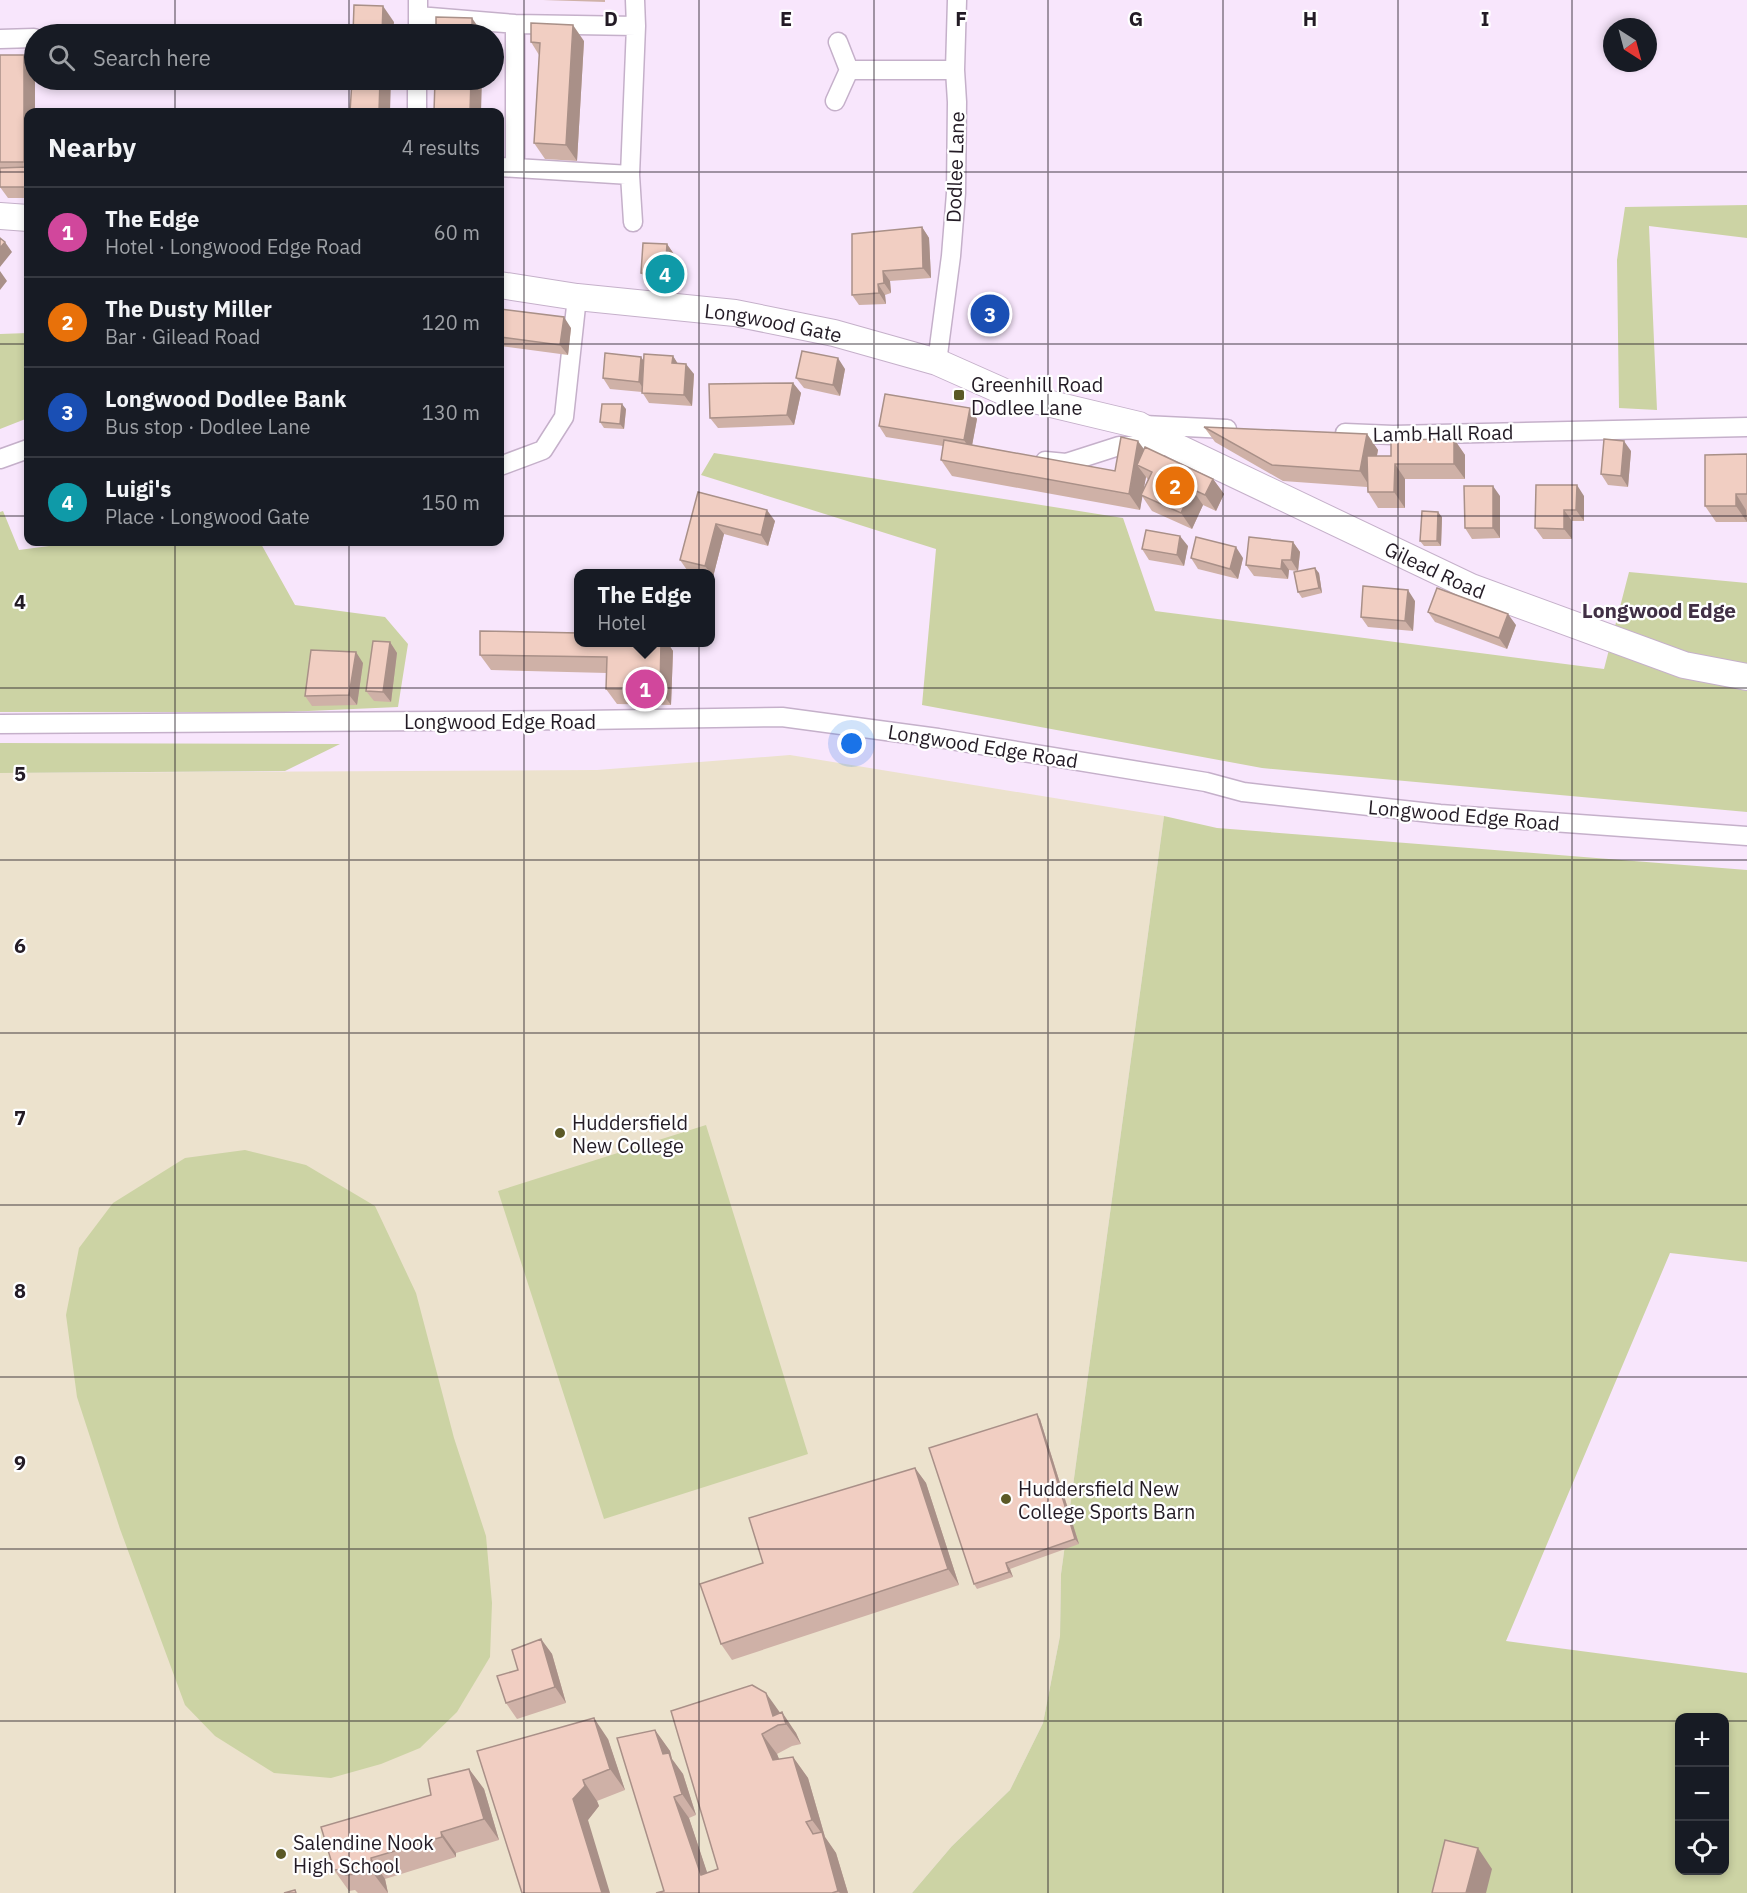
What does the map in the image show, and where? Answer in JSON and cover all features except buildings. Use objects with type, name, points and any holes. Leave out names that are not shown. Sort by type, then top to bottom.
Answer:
[{"type":"street","points":[[633,222],[630,175],[635,0]]},
{"type":"street","name":"Dodlee Lane","points":[[937,362],[951,256],[956,193],[957,0]]},
{"type":"street","points":[[418,24],[418,8],[515,24],[636,26]]},
{"type":"street","points":[[515,24],[507,167],[630,175]]},
{"type":"street","points":[[0,39],[24,38]]},
{"type":"street","points":[[835,101],[849,70],[838,42]]},
{"type":"street","points":[[849,70],[955,70]]},
{"type":"street","points":[[417,90],[417,108]]},
{"type":"street","points":[[0,216],[24,218]]},
{"type":"street","name":"Longwood Gate","points":[[504,286],[577,297],[735,313],[834,333],[937,362],[1008,394],[1139,425]]},
{"type":"street","points":[[504,465],[543,450],[564,417],[577,297]]},
{"type":"street","points":[[1139,425],[1243,429]]},
{"type":"street","name":"Gilead Road","points":[[1139,425],[1175,446],[1471,587],[1684,665],[1747,677]]},
{"type":"street","name":"Lamb Hall Road","points":[[1324,433],[1393,435],[1747,427]]},
{"type":"street","points":[[1032,460],[1066,463],[1119,446],[1175,446]]},
{"type":"street","points":[[0,459],[24,450]]},
{"type":"street","name":"Longwood Edge Road","points":[[0,724],[782,717],[938,738],[1206,782],[1243,792],[1440,814],[1747,836]]},
{"type":"shaded area","name":"Huddersfield New College","points":[[790,755],[1164,816],[1061,1574],[1060,1636],[1043,1723],[1010,1790],[952,1846],[912,1893],[0,1893],[0,773],[597,770]]},
{"type":"green space","points":[[1747,205],[1747,238],[1649,226],[1657,410],[1619,408],[1617,260],[1625,207]]},
{"type":"green space","points":[[24,333],[24,420],[0,429],[0,334]]},
{"type":"green space","points":[[714,453],[1123,518],[1155,611],[1604,669],[1629,572],[1747,583],[1747,812],[1262,768],[922,705],[936,549],[701,475]]},
{"type":"green space","points":[[3,511],[19,550],[49,546],[262,546],[295,605],[385,617],[408,644],[398,707],[286,712],[0,712],[0,512]]},
{"type":"green space","points":[[0,743],[340,744],[285,771],[0,773]]},
{"type":"green space","points":[[1164,816],[1217,828],[1747,870],[1747,1262],[1670,1253],[1506,1641],[1747,1673],[1747,1893],[912,1893],[952,1846],[1010,1790],[1043,1723],[1060,1636],[1061,1574]]},
{"type":"green space","points":[[706,1125],[808,1454],[604,1519],[498,1191]]},
{"type":"green space","points":[[245,1150],[306,1165],[375,1206],[416,1293],[454,1438],[486,1536],[492,1603],[490,1657],[457,1712],[420,1748],[381,1764],[331,1778],[274,1773],[215,1736],[185,1705],[120,1529],[77,1397],[66,1315],[79,1248],[113,1203],[185,1158]]},
{"type":"place","name":"Luigi's","points":[[665,274]]},
{"type":"place","name":"Longwood Dodlee Bank","points":[[990,314]]},
{"type":"place","name":"Greenhill Road Dodlee Lane","points":[[959,395]]},
{"type":"place","name":"The Dusty Miller","points":[[1175,486]]},
{"type":"place","name":"The Edge","points":[[645,689]]},
{"type":"place","name":"Huddersfield New College","points":[[560,1133]]},
{"type":"place","name":"Huddersfield New College Sports Barn","points":[[1006,1499]]},
{"type":"place","name":"Salendine Nook High School","points":[[281,1854]]},
{"type":"district","name":"Longwood Edge","points":[[1659,610]]}]
